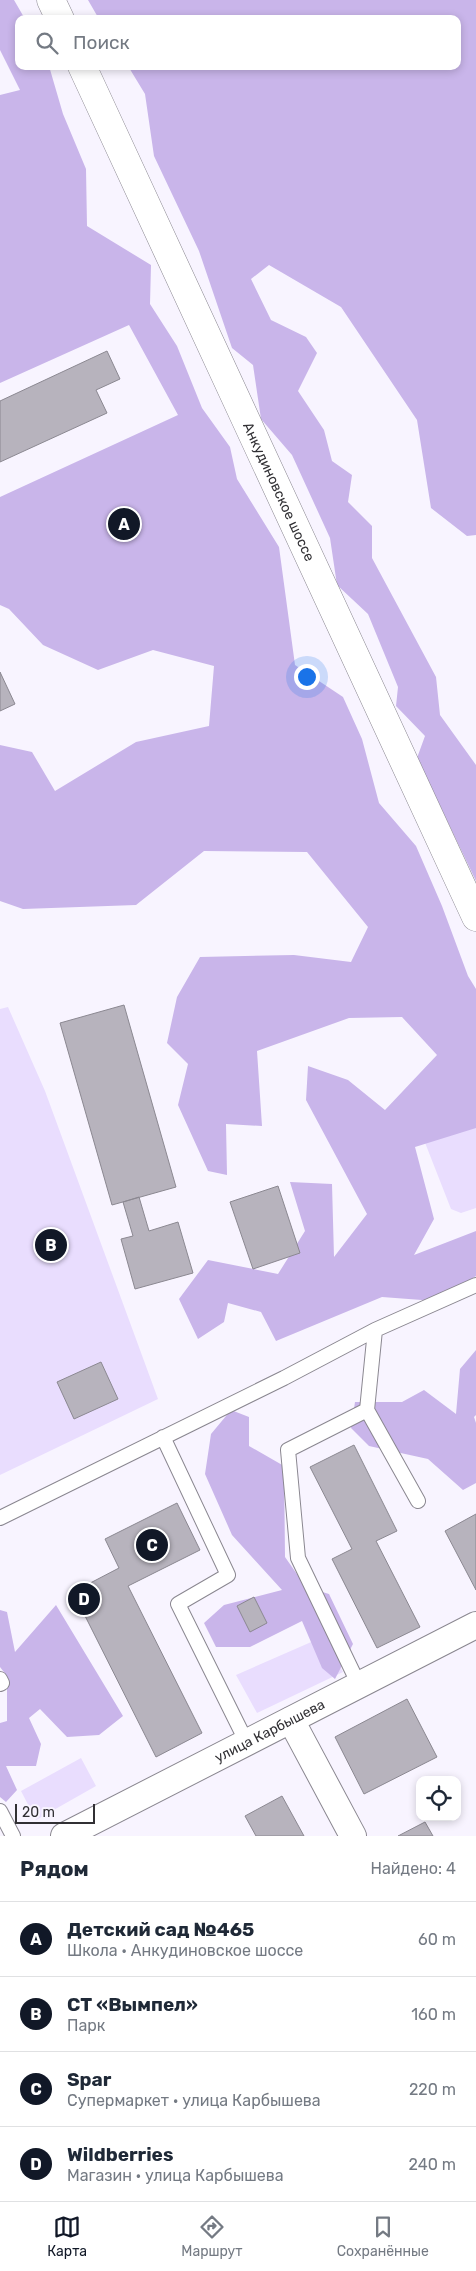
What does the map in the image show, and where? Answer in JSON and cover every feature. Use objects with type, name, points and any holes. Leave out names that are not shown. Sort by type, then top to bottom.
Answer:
[{"type":"street","points":[[51,0],[58,15]]},
{"type":"street","name":"Анкудиновское шоссе","points":[[84,70],[476,917]]},
{"type":"street","name":"улица Карбышева","points":[[64,1836],[246,1741],[292,1720],[476,1625]]},
{"type":"street","points":[[292,1720],[353,1836]]},
{"type":"lane","points":[[0,1518],[284,1378],[375,1330],[476,1285]]},
{"type":"lane","points":[[375,1330],[367,1410],[418,1501]]},
{"type":"lane","points":[[359,1685],[298,1558],[288,1450],[367,1410]]},
{"type":"lane","points":[[164,1437],[228,1575],[178,1604],[246,1741]]},
{"type":"lane","points":[[0,1679],[2,1683],[0,1684]]},
{"type":"lane","points":[[0,1811],[12,1836]]},
{"type":"shaded area","points":[[0,0],[14,0],[23,15],[15,15],[15,70],[50,70],[63,114],[86,169],[87,226],[151,265],[150,304],[177,346],[202,408],[230,447],[237,479],[279,547],[295,665],[343,697],[362,739],[379,803],[416,846],[442,906],[468,976],[476,989],[476,1128],[415,1147],[434,1219],[414,1255],[476,1231],[476,1276],[435,1301],[382,1297],[276,1341],[261,1312],[228,1303],[224,1322],[198,1339],[179,1299],[208,1260],[278,1274],[305,1231],[290,1182],[332,1184],[334,1257],[367,1214],[306,1100],[308,1066],[348,1080],[385,1110],[437,1055],[402,1017],[349,1018],[257,1051],[262,1126],[226,1124],[227,1175],[208,1171],[178,1105],[188,1064],[167,1043],[177,997],[200,957],[294,955],[351,962],[368,927],[307,852],[204,851],[136,905],[23,909],[0,901],[0,745],[32,752],[55,791],[136,742],[209,726],[214,666],[153,650],[98,670],[43,645],[9,609],[0,605],[0,497],[178,415],[129,325],[0,383],[0,95],[20,90],[0,50]]},
{"type":"shaded area","points":[[88,0],[476,0],[476,535],[467,536],[431,508],[417,420],[341,307],[269,265],[251,279],[271,320],[306,337],[317,353],[298,391],[324,430],[332,461],[352,475],[348,502],[372,526],[372,558],[436,677],[440,715],[476,765],[476,881],[417,758],[425,736],[396,706],[398,687],[368,614],[337,585],[330,538],[292,455],[261,419],[253,365],[232,348],[199,251],[154,156],[145,94],[130,70],[461,70],[461,15],[97,15]]},
{"type":"shaded area","points":[[8,1007],[45,1091],[158,1399],[0,1475],[0,1009]]},
{"type":"shaded area","points":[[476,1088],[476,1208],[461,1213],[451,1209],[413,1112]]},
{"type":"shaded area","points":[[476,1350],[476,1415],[474,1417],[476,1423],[476,1483],[463,1490],[428,1459],[369,1446],[351,1428],[355,1402],[402,1402],[424,1390],[456,1414],[460,1369]]},
{"type":"shaded area","points":[[231,1410],[249,1417],[249,1446],[284,1466],[285,1557],[306,1587],[329,1594],[353,1644],[335,1679],[322,1668],[302,1621],[250,1647],[216,1647],[204,1623],[224,1605],[282,1590],[232,1535],[205,1474],[211,1434]]},
{"type":"shaded area","points":[[56,1605],[123,1716],[99,1735],[67,1737],[40,1709],[29,1718],[41,1744],[36,1766],[6,1766],[17,1790],[6,1802],[0,1797],[0,1723],[7,1721],[7,1676],[0,1667],[0,1610],[7,1612],[15,1652]]},
{"type":"shaded area","points":[[325,1636],[343,1672],[257,1713],[236,1675]]},
{"type":"shaded area","points":[[81,1758],[96,1786],[36,1820],[21,1791]]},
{"type":"building","points":[[107,351],[120,379],[96,390],[107,413],[0,462],[0,401]]},
{"type":"building","points":[[0,672],[15,704],[0,711]]},
{"type":"building","points":[[124,1005],[176,1187],[112,1205],[60,1023]]},
{"type":"building","points":[[278,1186],[300,1253],[253,1269],[230,1202]]},
{"type":"building","points":[[139,1197],[149,1231],[178,1222],[193,1273],[135,1289],[121,1239],[133,1236],[123,1202]]},
{"type":"building","points":[[101,1362],[118,1399],[74,1419],[57,1382]]},
{"type":"building","points":[[354,1445],[397,1531],[376,1541],[420,1627],[377,1648],[332,1559],[352,1549],[310,1467]]},
{"type":"building","points":[[177,1503],[200,1550],[128,1586],[202,1733],[156,1757],[73,1592],[119,1568],[105,1539]]},
{"type":"building","points":[[476,1514],[476,1590],[445,1531]]},
{"type":"building","points":[[254,1597],[267,1623],[250,1632],[237,1606]]},
{"type":"building","points":[[407,1699],[437,1757],[364,1794],[335,1737]]},
{"type":"building","points":[[282,1796],[304,1836],[256,1836],[245,1816]]},
{"type":"building","points":[[425,1822],[433,1836],[398,1836]]},
{"type":"place","name":"Детский сад №465","points":[[124,524]]},
{"type":"place","name":"СТ «Вымпел»","points":[[51,1245]]},
{"type":"place","name":"Spar","points":[[152,1545]]},
{"type":"place","name":"Wildberries","points":[[84,1599]]}]
